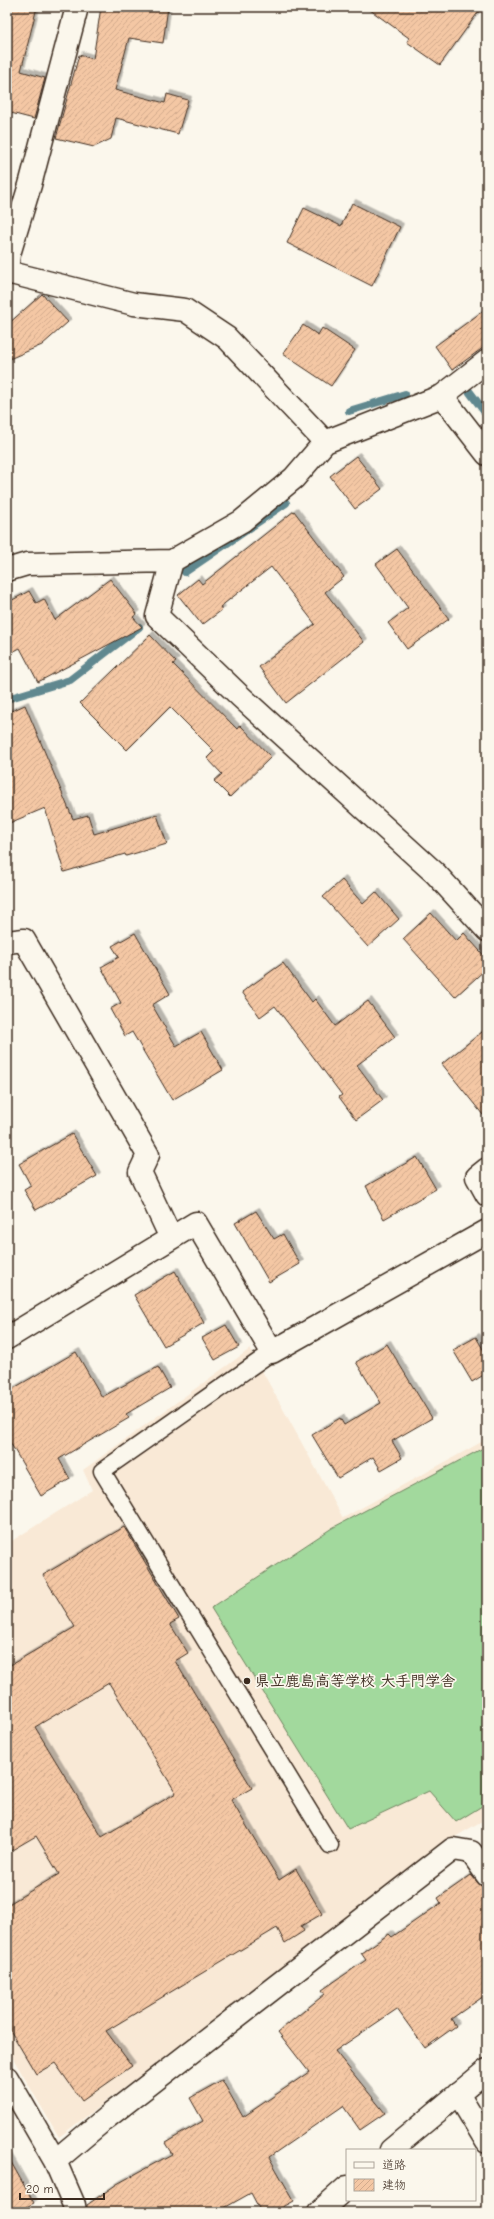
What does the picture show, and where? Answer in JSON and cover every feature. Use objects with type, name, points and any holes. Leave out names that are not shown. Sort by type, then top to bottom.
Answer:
[{"type":"street","points":[[77,7],[30,185],[9,254],[7,271],[134,304],[184,310],[227,338],[325,442]]},
{"type":"street","points":[[7,570],[27,564],[172,561],[242,521],[294,478],[325,442],[442,396],[487,361]]},
{"type":"street","points":[[442,396],[487,454]]},
{"type":"street","points":[[172,561],[157,616],[240,696],[436,874],[487,930]]},
{"type":"street","points":[[7,942],[24,940],[148,1155],[140,1172],[171,1238]]},
{"type":"street","points":[[487,1169],[477,1177],[487,1195]]},
{"type":"street","points":[[7,1338],[196,1223],[272,1352],[487,1231]]},
{"type":"street","points":[[54,2160],[106,2118],[453,1850],[471,1852],[487,1875]]},
{"type":"street","points":[[393,2149],[487,2070]]},
{"type":"street","points":[[7,2078],[54,2160],[74,2205],[75,2212]]},
{"type":"street","points":[[458,2094],[487,2142]]},
{"type":"street","points":[[319,2212],[346,2189]]},
{"type":"lane","points":[[272,1352],[102,1471],[330,1845]]},
{"type":"shaded area","name":"県立鹿島高等学校 大手門学舎","points":[[250,1349],[343,1518],[487,1439],[487,1818],[455,1837],[59,2137],[7,2048],[7,1544],[92,1490],[83,1470]]},
{"type":"green space","points":[[487,1446],[487,1803],[456,1822],[429,1791],[348,1829],[211,1608],[332,1528]]},
{"type":"building","points":[[7,7],[37,7],[21,71],[45,78],[34,119],[7,112]]},
{"type":"building","points":[[101,7],[168,7],[163,43],[129,38],[115,90],[165,103],[167,94],[188,100],[178,134],[116,118],[111,139],[94,147],[56,138],[79,55],[93,59]]},
{"type":"building","points":[[366,7],[482,7],[440,65],[407,42],[409,38]]},
{"type":"building","points":[[352,203],[400,227],[372,286],[287,243],[304,208],[341,226]]},
{"type":"building","points":[[42,294],[68,322],[42,345],[7,360],[7,325]]},
{"type":"building","points":[[487,308],[487,345],[452,370],[435,346]]},
{"type":"building","points":[[303,325],[318,335],[322,328],[355,350],[331,386],[283,354]]},
{"type":"building","points":[[356,456],[382,489],[355,509],[330,476]]},
{"type":"building","points":[[294,511],[344,577],[325,592],[364,642],[286,703],[259,667],[315,624],[271,567],[220,607],[222,610],[202,625],[178,595],[198,579],[202,584]]},
{"type":"building","points":[[397,549],[449,619],[407,649],[388,623],[408,608],[376,564]]},
{"type":"building","points":[[110,579],[137,614],[133,617],[142,627],[38,682],[20,648],[7,655],[7,603],[29,591],[36,603],[44,599],[55,620]]},
{"type":"building","points":[[150,635],[176,662],[173,664],[237,729],[240,725],[271,757],[230,797],[214,781],[222,774],[207,758],[214,751],[170,707],[127,750],[80,703]]},
{"type":"building","points":[[25,705],[73,819],[88,815],[94,834],[157,815],[167,844],[126,856],[125,854],[64,872],[45,808],[7,824],[7,713]]},
{"type":"building","points":[[342,880],[363,904],[376,892],[399,919],[368,947],[323,897]]},
{"type":"building","points":[[431,913],[456,941],[464,933],[487,959],[487,968],[455,997],[403,939]]},
{"type":"building","points":[[135,933],[170,994],[152,1005],[176,1046],[201,1032],[223,1070],[172,1100],[132,1032],[125,1036],[110,1009],[121,1003],[101,967],[119,957],[112,946]]},
{"type":"building","points":[[283,963],[312,1002],[315,999],[335,1026],[368,1001],[395,1037],[357,1065],[383,1100],[356,1120],[339,1097],[342,1095],[275,1006],[260,1017],[242,992]]},
{"type":"building","points":[[487,1028],[487,1120],[442,1064]]},
{"type":"building","points":[[72,1134],[97,1176],[36,1210],[24,1190],[31,1186],[19,1164]]},
{"type":"building","points":[[417,1157],[436,1189],[384,1219],[366,1186]]},
{"type":"building","points":[[256,1211],[274,1239],[283,1234],[300,1264],[269,1282],[235,1223]]},
{"type":"building","points":[[175,1271],[204,1323],[164,1346],[134,1295]]},
{"type":"building","points":[[226,1325],[239,1347],[215,1360],[202,1338]]},
{"type":"building","points":[[476,1337],[487,1356],[487,1373],[472,1382],[453,1350]]},
{"type":"building","points":[[387,1344],[432,1418],[392,1441],[402,1458],[381,1470],[373,1457],[338,1478],[312,1435],[340,1418],[344,1425],[381,1403],[356,1362]]},
{"type":"building","points":[[76,1352],[102,1397],[158,1367],[170,1388],[126,1414],[129,1418],[59,1459],[70,1479],[41,1496],[7,1437],[7,1392]]},
{"type":"building","points":[[124,1527],[179,1619],[170,1624],[188,1653],[175,1661],[252,1788],[231,1800],[279,1880],[296,1869],[322,1914],[301,1926],[304,1931],[285,1943],[277,1928],[106,2031],[132,2066],[82,2101],[55,2063],[36,2074],[7,2025],[7,1905],[59,1874],[36,1836],[7,1853],[7,1667],[75,1627],[43,1575]],"holes":[[[109,1683],[176,1793],[102,1837],[35,1727]]]},
{"type":"building","points":[[471,1875],[481,1886],[487,1887],[487,1994],[451,2019],[456,2026],[425,2048],[397,2009],[335,2051],[385,2113],[360,2130],[343,2106],[269,2157],[294,2201],[274,2212],[261,2212],[251,2193],[217,2212],[87,2212],[87,2205],[117,2184],[172,2154],[165,2143],[203,2121],[190,2098],[222,2080],[243,2117],[309,2072],[278,2032],[325,1994],[322,1990],[366,1960],[361,1953],[389,1934],[392,1937],[441,1903],[438,1898]]},
{"type":"building","points":[[7,2155],[34,2203],[17,2212],[7,2212]]},
{"type":"waterway","points":[[469,391],[487,415]]},
{"type":"waterway","points":[[349,411],[405,394]]},
{"type":"waterway","points":[[185,572],[286,503]]},
{"type":"waterway","points":[[7,699],[70,680],[139,627]]},
{"type":"place","name":"県立鹿島高等学校 大手門学舎","points":[[247,1681]]}]
